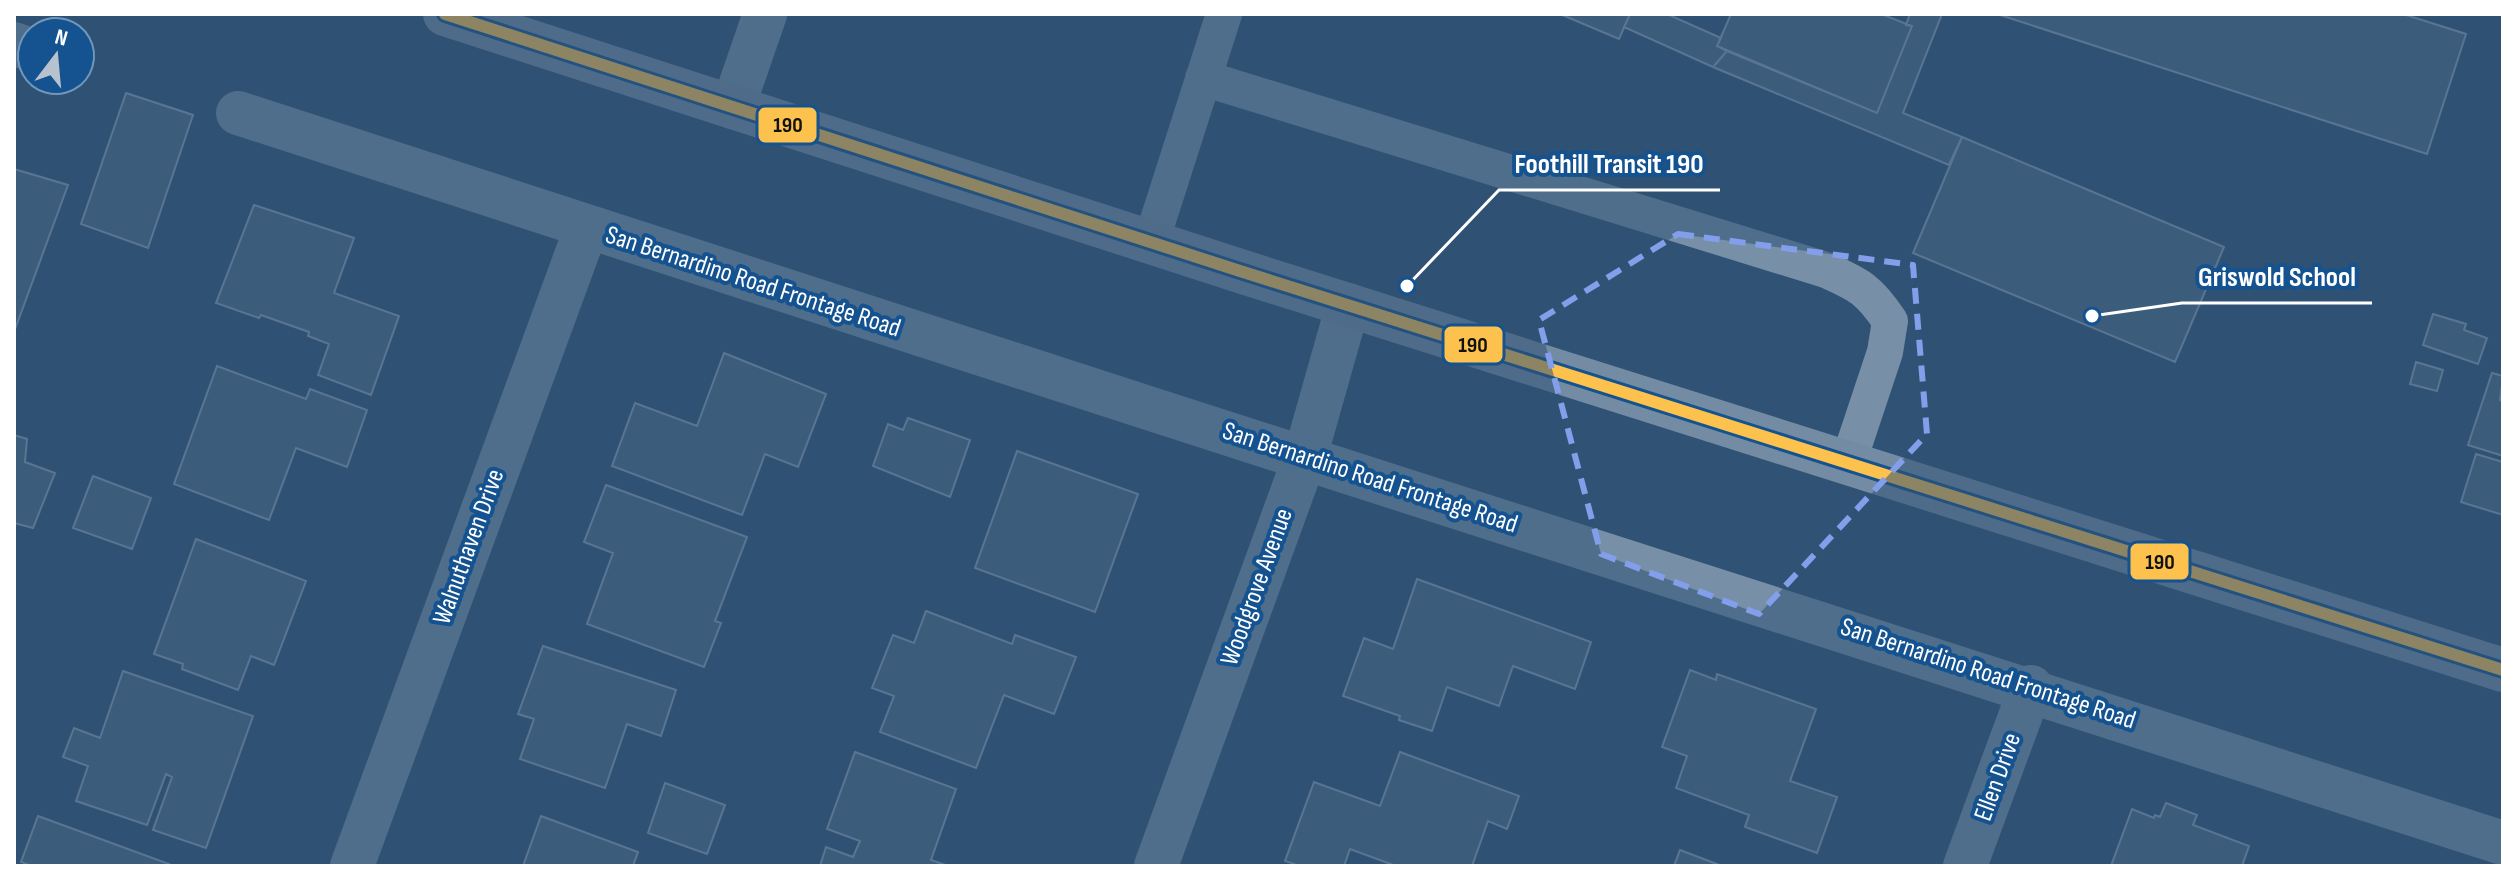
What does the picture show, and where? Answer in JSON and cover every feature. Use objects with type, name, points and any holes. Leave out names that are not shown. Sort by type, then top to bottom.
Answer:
[{"type":"street","points":[[445,14],[1348,305],[2503,670]]},
{"type":"street","points":[[733,107],[765,14]]},
{"type":"street","name":"San Bernardino Road Frontage Road","points":[[238,113],[586,229],[2031,687],[2503,843]]},
{"type":"street","name":"Walnuthaven Drive","points":[[352,866],[586,229]]},
{"type":"street","name":"Woodgrove Avenue","points":[[1156,866],[1305,457],[1348,305]]},
{"type":"street","name":"Ellen Drive","points":[[1965,866],[2031,687]]},
{"type":"lane","points":[[1151,242],[1224,14]]},
{"type":"lane","points":[[1203,78],[1826,270],[1853,282],[1873,296],[1890,321],[1885,352],[1848,463]]},
{"type":"highlighted area","points":[[1678,234],[1913,265],[1927,434],[1759,614],[1601,554],[1539,320]]},
{"type":"building","points":[[1560,14],[1630,14],[1619,39]]},
{"type":"building","points":[[1630,14],[1667,14],[1721,38],[1717,46],[1727,51],[1713,67],[1624,27]]},
{"type":"building","points":[[1731,14],[1881,14],[1912,26],[1877,113],[1717,46]]},
{"type":"building","points":[[1910,14],[1942,14],[1903,113],[1962,137],[1949,165],[1713,67],[1727,51],[1877,113],[1912,26],[1906,25]]},
{"type":"building","points":[[1997,14],[2403,14],[2466,34],[2427,154]]},
{"type":"building","points":[[126,93],[193,115],[148,248],[81,224]]},
{"type":"building","points":[[1962,137],[2224,247],[2175,362],[1913,253]]},
{"type":"building","points":[[14,169],[68,185],[14,332]]},
{"type":"building","points":[[254,205],[354,238],[334,293],[399,316],[371,395],[318,375],[329,344],[308,336],[309,332],[216,303]]},
{"type":"building","points":[[2433,314],[2466,324],[2464,330],[2487,338],[2478,364],[2423,345]]},
{"type":"building","points":[[724,353],[826,394],[798,467],[765,454],[742,515],[612,466],[635,403],[697,426]]},
{"type":"building","points":[[2416,362],[2443,370],[2437,391],[2410,384]]},
{"type":"building","points":[[217,366],[306,399],[310,389],[367,410],[347,467],[296,448],[269,520],[174,484]]},
{"type":"building","points":[[2492,373],[2503,376],[2500,400],[2503,401],[2503,456],[2468,445]]},
{"type":"building","points":[[908,418],[970,440],[950,497],[873,466],[888,424],[903,430]]},
{"type":"building","points":[[14,435],[27,439],[25,462],[55,473],[33,528],[14,523]]},
{"type":"building","points":[[1017,451],[1138,494],[1095,612],[975,568]]},
{"type":"building","points":[[2476,454],[2503,462],[2503,515],[2461,502]]},
{"type":"building","points":[[93,476],[151,498],[132,549],[73,528]]},
{"type":"building","points":[[606,485],[747,537],[715,621],[721,623],[704,667],[587,624],[613,553],[584,542]]},
{"type":"building","points":[[196,539],[306,581],[274,665],[251,656],[238,690],[182,669],[183,664],[154,654]]},
{"type":"building","points":[[1417,579],[1591,642],[1575,689],[1513,666],[1499,706],[1447,687],[1432,731],[1343,696],[1364,638],[1393,649]]},
{"type":"building","points":[[926,611],[1012,644],[1015,635],[1076,657],[1054,714],[1004,695],[976,768],[880,732],[894,696],[872,688],[893,635],[914,643]]},
{"type":"building","points":[[543,646],[676,690],[661,736],[627,724],[605,788],[520,759],[534,719],[518,714]]},
{"type":"building","points":[[1690,670],[1716,680],[1717,674],[1816,709],[1790,781],[1837,797],[1817,853],[1745,827],[1749,815],[1676,788],[1687,756],[1662,747]]},
{"type":"building","points":[[123,671],[253,716],[206,848],[153,830],[172,777],[166,774],[147,825],[76,801],[88,766],[63,757],[74,728],[100,738]]},
{"type":"building","points":[[855,752],[956,789],[931,860],[948,866],[820,866],[826,847],[853,857],[860,841],[827,829]]},
{"type":"building","points":[[1400,752],[1519,796],[1507,829],[1488,821],[1472,866],[1396,866],[1350,849],[1344,866],[1300,866],[1285,861],[1314,782],[1380,806]]},
{"type":"building","points":[[665,783],[725,805],[707,854],[648,833]]},
{"type":"building","points":[[2166,803],[2197,815],[2193,825],[2249,846],[2242,866],[2111,866],[2132,809],[2154,818],[2155,815],[2160,817]]},
{"type":"building","points":[[38,816],[169,864],[32,866],[21,862]]},
{"type":"building","points":[[541,816],[638,852],[633,866],[523,866]]},
{"type":"building","points":[[1680,850],[1722,866],[1674,866]]},
{"type":"transit line","name":"190","points":[[445,14],[1240,271],[2503,670]]},
{"type":"place","name":"Foothill Transit 190","points":[[1407,286]]},
{"type":"place","name":"Griswold School","points":[[2092,316]]}]
